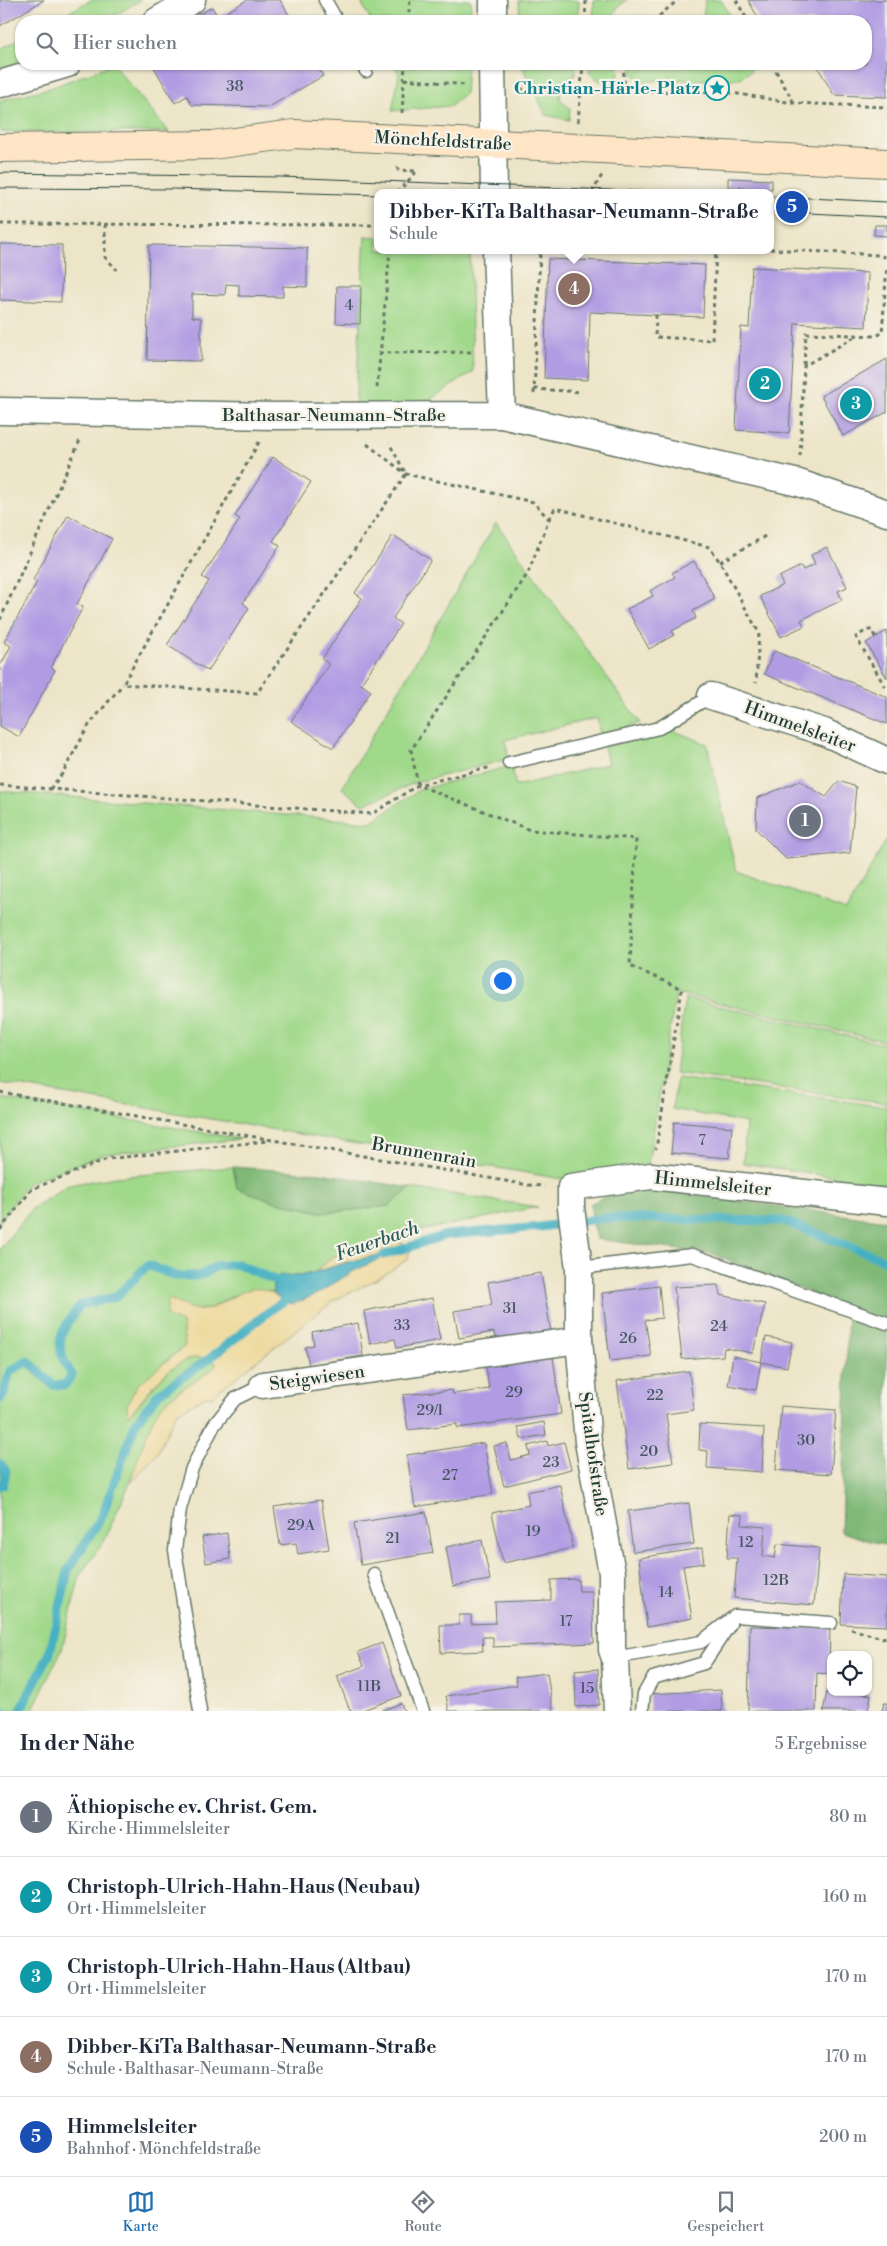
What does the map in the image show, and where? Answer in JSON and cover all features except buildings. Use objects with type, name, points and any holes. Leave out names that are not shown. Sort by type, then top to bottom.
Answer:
[{"type":"main road","name":"Mönchfeldstraße","points":[[0,148],[212,145],[294,134],[887,162]]},
{"type":"street","points":[[167,15],[192,0]]},
{"type":"street","points":[[493,15],[494,0]]},
{"type":"street","points":[[0,84],[47,70]]},
{"type":"street","points":[[492,70],[494,189]]},
{"type":"street","points":[[496,254],[502,416],[798,483],[887,513]]},
{"type":"street","name":"Balthasar-Neumann-Straße","points":[[0,411],[275,416],[502,416]]},
{"type":"street","name":"Himmelsleiter","points":[[711,696],[824,732],[887,760]]},
{"type":"street","name":"Himmelsleiter","points":[[571,1198],[651,1176],[887,1202]]},
{"type":"street","points":[[571,1198],[578,1258]]},
{"type":"street","name":"Spitalhofstraße","points":[[578,1258],[579,1340],[588,1442],[612,1573],[612,1650],[615,1658],[616,1711]]},
{"type":"street","name":"Steigwiesen","points":[[262,1385],[579,1340]]},
{"type":"lane","points":[[325,0],[334,15]]},
{"type":"lane","points":[[509,763],[659,728],[711,696]]},
{"type":"lane","points":[[578,1258],[692,1255],[887,1323]]},
{"type":"lane","name":"Steigwiesen","points":[[200,1711],[175,1550],[180,1510],[192,1468],[214,1424],[235,1399],[262,1385]]},
{"type":"lane","points":[[374,1574],[422,1711]]},
{"type":"lane","points":[[642,1711],[644,1694],[653,1678],[704,1663],[735,1616]]},
{"type":"lane","points":[[615,1658],[700,1642],[735,1616],[831,1623]]},
{"type":"path","points":[[409,15],[410,0]]},
{"type":"path","points":[[585,15],[586,0]]},
{"type":"path","points":[[660,15],[678,0]]},
{"type":"path","points":[[736,0],[745,15]]},
{"type":"path","points":[[399,138],[405,70]]},
{"type":"path","points":[[583,70],[581,91],[732,92],[794,103],[887,107]]},
{"type":"path","points":[[623,70],[625,92]]},
{"type":"path","points":[[775,70],[794,103]]},
{"type":"path","points":[[594,189],[603,175]]},
{"type":"path","points":[[0,224],[374,225]]},
{"type":"path","points":[[105,224],[105,257],[117,270]]},
{"type":"path","points":[[774,248],[879,255],[887,258]]},
{"type":"path","points":[[375,416],[379,353],[390,254]]},
{"type":"path","points":[[534,380],[540,254]]},
{"type":"path","points":[[656,315],[655,337],[712,340],[716,254]]},
{"type":"path","points":[[798,483],[806,333],[876,336],[882,333],[887,266]]},
{"type":"path","points":[[804,366],[858,335]]},
{"type":"path","points":[[379,353],[501,352]]},
{"type":"path","points":[[534,389],[582,392]]},
{"type":"path","points":[[0,620],[92,413]]},
{"type":"path","points":[[49,789],[62,774],[88,725],[123,684],[275,416]]},
{"type":"path","points":[[331,416],[406,474],[533,502],[549,519]]},
{"type":"path","points":[[123,684],[257,693],[406,474]]},
{"type":"path","points":[[418,784],[411,750],[528,573],[555,508],[709,547],[720,562],[759,633],[754,709]]},
{"type":"path","points":[[720,562],[767,535]]},
{"type":"path","points":[[875,637],[872,630],[868,630],[856,637],[887,690]]},
{"type":"path","points":[[0,785],[372,814],[418,784],[509,763]]},
{"type":"path","points":[[418,784],[530,830],[636,839],[630,966],[682,989],[651,1176]]},
{"type":"path","name":"Brunnenrain","points":[[0,1092],[528,1185],[571,1198]]},
{"type":"path","name":"Brunnenrain","points":[[0,1230],[32,1189],[107,1159],[273,1140]]},
{"type":"path","points":[[831,1623],[882,1638],[887,1637]]},
{"type":"green space","points":[[91,0],[141,0],[115,15],[64,15]]},
{"type":"green space","points":[[360,0],[471,0],[470,15],[368,15]]},
{"type":"green space","points":[[519,0],[579,0],[578,15],[520,15]]},
{"type":"green space","points":[[594,0],[627,0],[617,8],[614,15],[593,15]]},
{"type":"green space","points":[[705,0],[721,0],[730,15],[704,15]]},
{"type":"green space","points":[[15,41],[15,64],[0,69],[0,50]]},
{"type":"green space","points":[[97,70],[118,70],[169,132],[0,132],[0,100],[50,88]]},
{"type":"green space","points":[[397,70],[467,70],[465,93],[451,106],[392,111],[399,74]]},
{"type":"green space","points":[[524,70],[575,70],[575,75],[561,85],[560,99],[570,108],[569,120],[546,115]]},
{"type":"green space","points":[[589,70],[619,70],[619,74],[616,81],[600,81],[589,73]]},
{"type":"green space","points":[[632,70],[751,70],[739,79],[642,81],[631,72]]},
{"type":"green space","points":[[365,236],[374,237],[374,254],[470,254],[473,372],[415,409],[355,411]]},
{"type":"green space","points":[[496,523],[640,723],[600,735],[597,718],[505,740],[509,759],[417,782],[363,805],[342,788]]},
{"type":"green space","points":[[672,730],[707,744],[736,871],[846,911],[887,839],[887,1042],[676,993],[647,1170],[568,1180],[0,1083],[0,791],[370,822],[419,790],[511,766],[516,786],[608,764],[604,747]]},
{"type":"green space","points":[[685,998],[887,1045],[887,1103],[675,1073]]},
{"type":"green space","points":[[677,1078],[887,1107],[887,1185],[743,1163],[746,1123],[672,1109]]},
{"type":"green space","points":[[0,1098],[241,1139],[105,1154],[29,1182],[0,1221]]},
{"type":"green space","points":[[233,1167],[237,1188],[273,1201],[324,1213],[389,1206],[411,1188],[538,1207],[380,1239],[331,1258],[315,1272],[273,1280],[273,1292],[256,1289],[232,1296],[211,1308],[198,1310],[182,1323],[185,1346],[164,1362],[128,1416],[172,1368],[183,1361],[194,1357],[205,1358],[212,1360],[217,1366],[198,1381],[180,1390],[161,1406],[152,1422],[129,1485],[103,1543],[80,1575],[62,1649],[32,1711],[0,1711],[0,1249],[32,1209],[68,1185],[116,1177]]},
{"type":"green space","points":[[233,1167],[320,1173],[411,1188],[389,1206],[324,1213],[273,1201],[237,1188]]},
{"type":"green space","points":[[626,1186],[887,1221],[887,1546],[841,1532],[848,1308],[713,1254],[596,1239],[590,1204]]},
{"type":"sand","points":[[380,1239],[400,1242],[410,1247],[408,1259],[381,1277],[333,1301],[211,1397],[206,1396],[176,1413],[157,1454],[129,1485],[148,1430],[158,1410],[182,1389],[216,1366],[215,1362],[203,1358],[190,1359],[178,1365],[155,1384],[128,1417],[127,1405],[137,1385],[185,1346],[182,1323],[166,1316],[168,1299],[198,1310],[209,1309],[249,1290],[259,1289],[271,1292],[283,1302],[391,1253],[347,1262],[315,1272],[331,1258]]},
{"type":"water","points":[[394,1252],[354,1271],[317,1294],[294,1304],[283,1302],[273,1292],[273,1280],[280,1275],[306,1275],[339,1264]]},
{"type":"waterway","name":"Feuerbach","points":[[384,1255],[446,1235],[540,1227],[604,1218],[784,1221],[887,1261]]},
{"type":"waterway","name":"Feuerbach","points":[[0,1399],[3,1396],[10,1371],[28,1361],[53,1385],[65,1385],[72,1375],[65,1364],[60,1346],[67,1323],[80,1305],[116,1297],[148,1265],[175,1276],[199,1276],[217,1266],[237,1264],[284,1284]]},
{"type":"waterway","points":[[20,1711],[50,1653],[68,1570],[102,1516],[136,1422],[158,1394],[209,1359],[272,1309],[292,1296]]},
{"type":"waterway","name":"Feuerbach","points":[[0,1464],[6,1471],[3,1485],[0,1485]]},
{"type":"waterway","name":"Feuerbach","points":[[0,1707],[2,1711]]},
{"type":"tram line","points":[[0,173],[281,177],[584,189]]},
{"type":"tram line","points":[[0,188],[173,189],[374,195]]},
{"type":"tram line","points":[[774,196],[887,202]]},
{"type":"tram line","points":[[774,211],[887,217]]},
{"type":"place","name":"Christian-Härle-Platz","points":[[717,88]]},
{"type":"place","name":"Himmelsleiter","points":[[792,207]]},
{"type":"place","name":"Dibber-KiTa Balthasar-Neumann-Straße","points":[[574,289]]},
{"type":"place","name":"Christoph-Ulrich-Hahn-Haus (Neubau)","points":[[765,384]]},
{"type":"place","name":"Christoph-Ulrich-Hahn-Haus (Altbau)","points":[[856,404]]},
{"type":"place","name":"Äthiopische ev. Christ. Gem.","points":[[805,821]]}]
